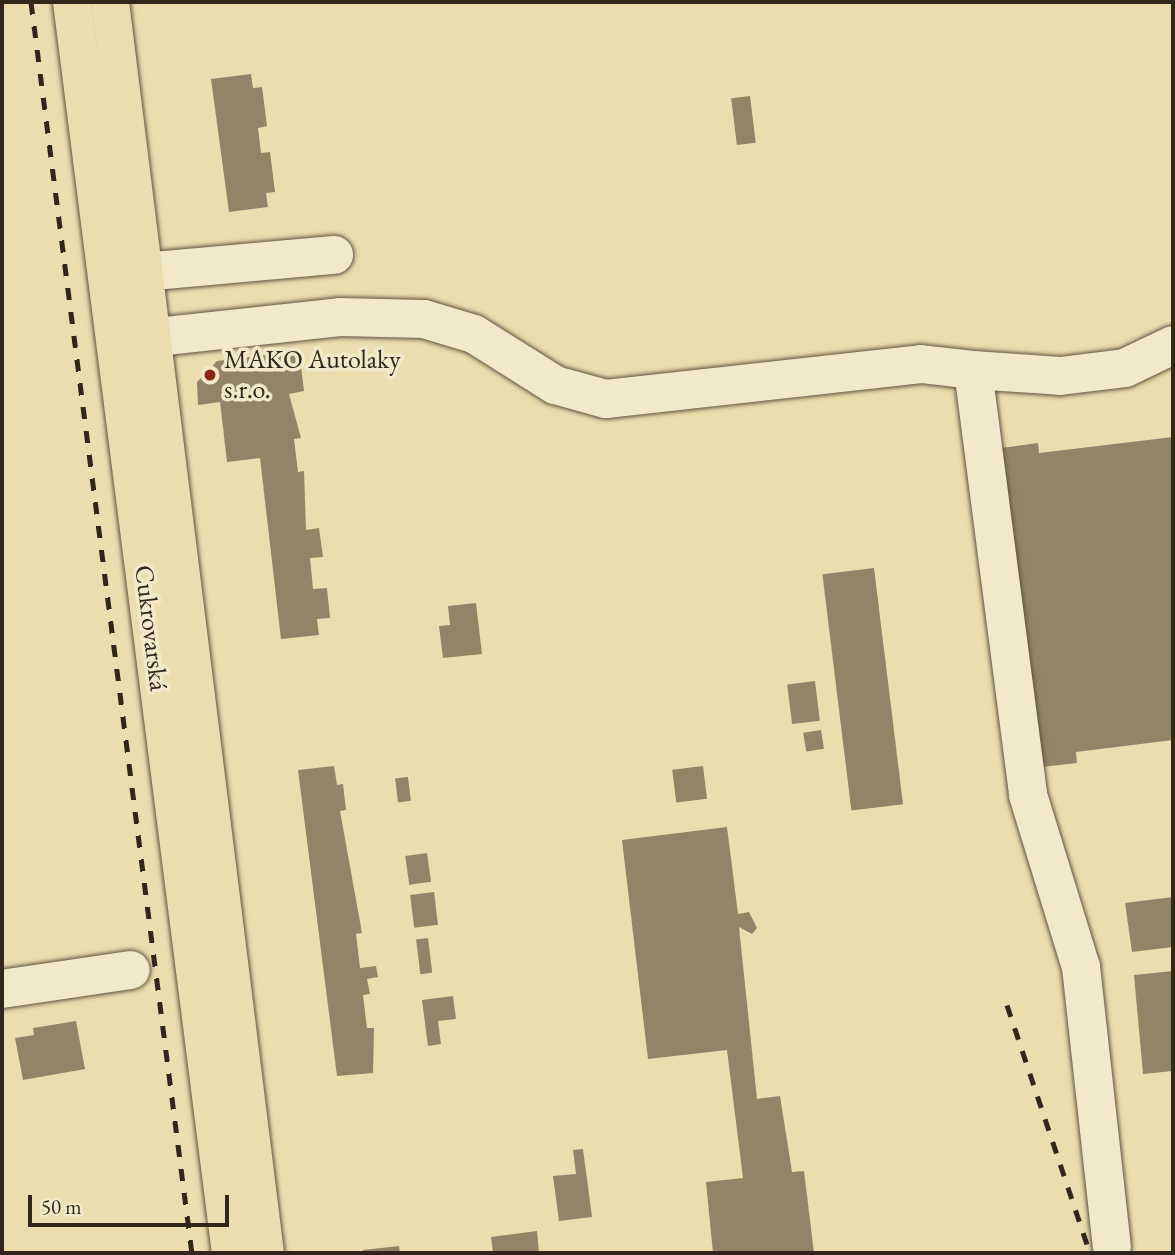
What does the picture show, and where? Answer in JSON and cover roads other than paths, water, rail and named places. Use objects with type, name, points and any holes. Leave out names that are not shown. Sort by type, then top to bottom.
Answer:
[{"type":"main road","name":"Cukrovarská","points":[[72,2],[231,1253]]},
{"type":"main road","name":"Cukrovarská","points":[[110,2],[265,1253]]},
{"type":"street","points":[[106,275],[334,255]]},
{"type":"street","points":[[114,341],[340,317],[413,318],[474,334],[555,385],[606,399],[921,364],[1060,376],[1125,369],[1173,345]]},
{"type":"street","points":[[973,370],[1028,795],[1081,967],[1112,1246]]},
{"type":"street","points":[[2,989],[131,970]]},
{"type":"railway","points":[[31,2],[192,1253]]},
{"type":"railway","points":[[1007,1005],[1090,1253]]},
{"type":"place","name":"MAKO Autolaky s.r.o.","points":[[210,375]]}]
